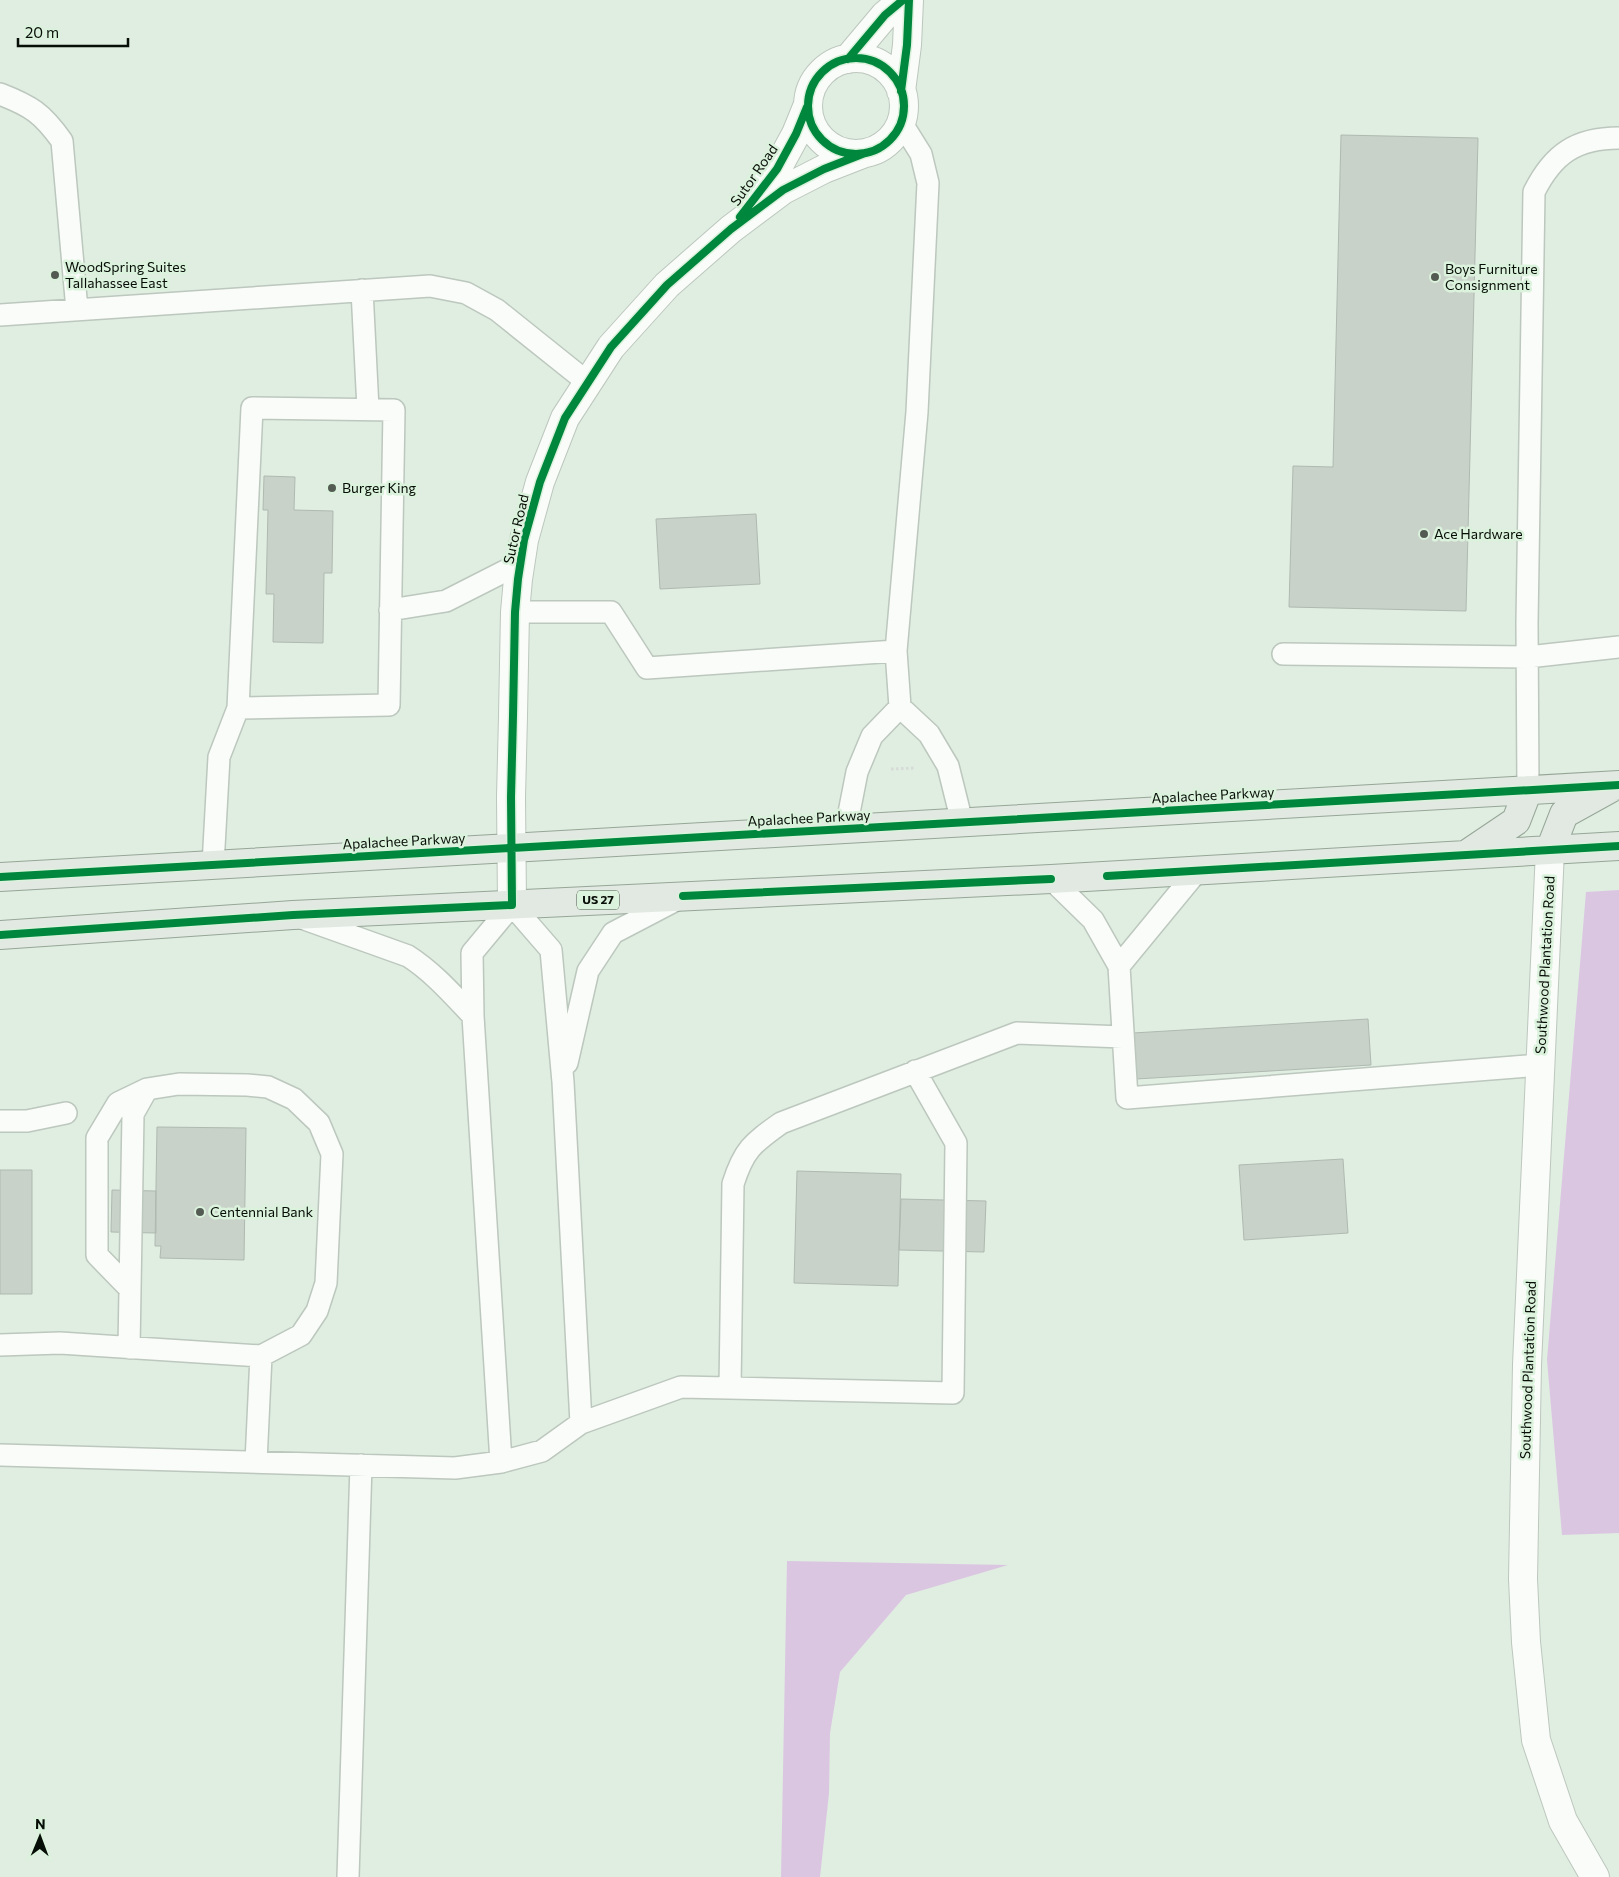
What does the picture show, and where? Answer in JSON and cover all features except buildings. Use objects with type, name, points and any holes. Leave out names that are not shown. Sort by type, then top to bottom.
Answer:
[{"type":"main road","name":"Apalachee Parkway","points":[[0,877],[1618,785]]},
{"type":"main road","points":[[1550,850],[1564,814],[1618,785]]},
{"type":"main road","points":[[1466,855],[1516,821],[1528,790]]},
{"type":"main road","name":"US 27","points":[[0,936],[293,915],[1051,879],[1619,846]]},
{"type":"street","points":[[848,59],[885,14],[903,0]]},
{"type":"street","points":[[902,91],[894,77],[884,67],[870,60],[855,58],[840,60],[816,78],[809,92],[810,123],[819,137],[832,148],[848,154],[865,153],[880,148],[893,137],[901,122],[904,105],[902,91],[909,0]]},
{"type":"street","name":"Sutor Road","points":[[731,229],[777,169],[808,107]]},
{"type":"street","name":"Sutor Road","points":[[512,905],[511,796],[515,612],[520,563],[524,540],[540,482],[565,418],[611,347],[661,292],[731,229],[783,190],[824,169],[865,153]]},
{"type":"street","name":"Southwood Plantation Road","points":[[1550,850],[1526,1374],[1523,1579],[1526,1642],[1536,1740],[1564,1822],[1595,1877]]},
{"type":"lane","points":[[0,94],[26,104],[48,121],[62,140],[78,310]]},
{"type":"lane","points":[[901,122],[921,154],[928,183],[917,412],[896,651],[900,707],[929,734],[948,766],[962,822]]},
{"type":"lane","points":[[1528,790],[1528,657],[1526,623],[1534,192],[1551,164],[1575,146],[1601,138],[1619,138]]},
{"type":"lane","points":[[0,315],[430,286],[466,293],[497,310],[587,382]]},
{"type":"lane","points":[[362,290],[368,410]]},
{"type":"lane","points":[[213,865],[219,757],[238,708],[252,408],[394,410],[388,705],[238,708]]},
{"type":"lane","points":[[390,610],[446,601],[520,563]]},
{"type":"lane","points":[[515,612],[611,612],[647,668],[896,651]]},
{"type":"lane","points":[[1283,654],[1528,657],[1619,647]]},
{"type":"lane","points":[[846,828],[857,772],[872,736],[900,707]]},
{"type":"lane","points":[[1119,966],[1198,870]]},
{"type":"lane","points":[[1051,879],[1093,920],[1119,966],[1127,1098],[1540,1065]]},
{"type":"lane","points":[[563,1082],[588,971],[596,958],[613,933],[683,896]]},
{"type":"lane","points":[[501,1462],[473,1016],[472,952],[512,905],[551,950],[563,1082],[581,1423]]},
{"type":"lane","points":[[293,915],[408,956],[446,987],[473,1016]]},
{"type":"lane","points":[[730,1388],[733,1184],[740,1162],[755,1142],[781,1123],[1017,1033],[1123,1037]]},
{"type":"lane","points":[[0,1455],[455,1468],[501,1462],[542,1451],[581,1423],[681,1387],[954,1393],[956,1143],[915,1072]]},
{"type":"lane","points":[[0,1345],[60,1343],[261,1356],[301,1335],[317,1311],[326,1283],[332,1154],[319,1123],[294,1099],[268,1088],[247,1085],[179,1084],[147,1089],[118,1103],[97,1138],[97,1255],[130,1289]]},
{"type":"lane","points":[[129,1348],[133,1114],[147,1089]]},
{"type":"lane","points":[[0,1121],[27,1121],[66,1113]]},
{"type":"lane","points":[[256,1462],[261,1356]]},
{"type":"lane","points":[[348,1877],[361,1465]]},
{"type":"path","points":[[883,770],[919,768]]},
{"type":"shaded area","points":[[1619,890],[1619,1533],[1562,1535],[1547,1360],[1586,892]]},
{"type":"shaded area","points":[[787,1561],[1008,1565],[906,1595],[840,1672],[830,1733],[829,1793],[820,1877],[781,1877]]},
{"type":"cycle path","points":[[848,59],[885,15],[903,0]]},
{"type":"cycle path","points":[[901,91],[907,45],[909,0]]},
{"type":"cycle path","points":[[856,58],[874,62],[890,72],[900,88],[904,106],[900,124],[890,140],[874,150],[856,154],[838,150],[822,140],[812,124],[808,106],[812,88],[822,72],[838,62],[856,58]]},
{"type":"cycle path","points":[[740,217],[777,169],[796,134],[807,107]]},
{"type":"cycle path","points":[[0,935],[293,915],[512,905],[511,797],[515,612],[518,579],[524,540],[540,482],[565,418],[611,347],[667,285],[731,229],[783,190],[824,169],[865,153]]},
{"type":"cycle path","points":[[0,877],[1619,785]]},
{"type":"cycle path","points":[[1107,876],[1619,846]]},
{"type":"cycle path","points":[[683,896],[1051,879]]},
{"type":"place","name":"WoodSpring Suites Tallahassee East","points":[[55,275]]},
{"type":"place","name":"Boys Furniture Consignment","points":[[1435,277]]},
{"type":"place","name":"Burger King","points":[[332,488]]},
{"type":"place","name":"Ace Hardware","points":[[1424,534]]},
{"type":"place","name":"Centennial Bank","points":[[200,1212]]}]
